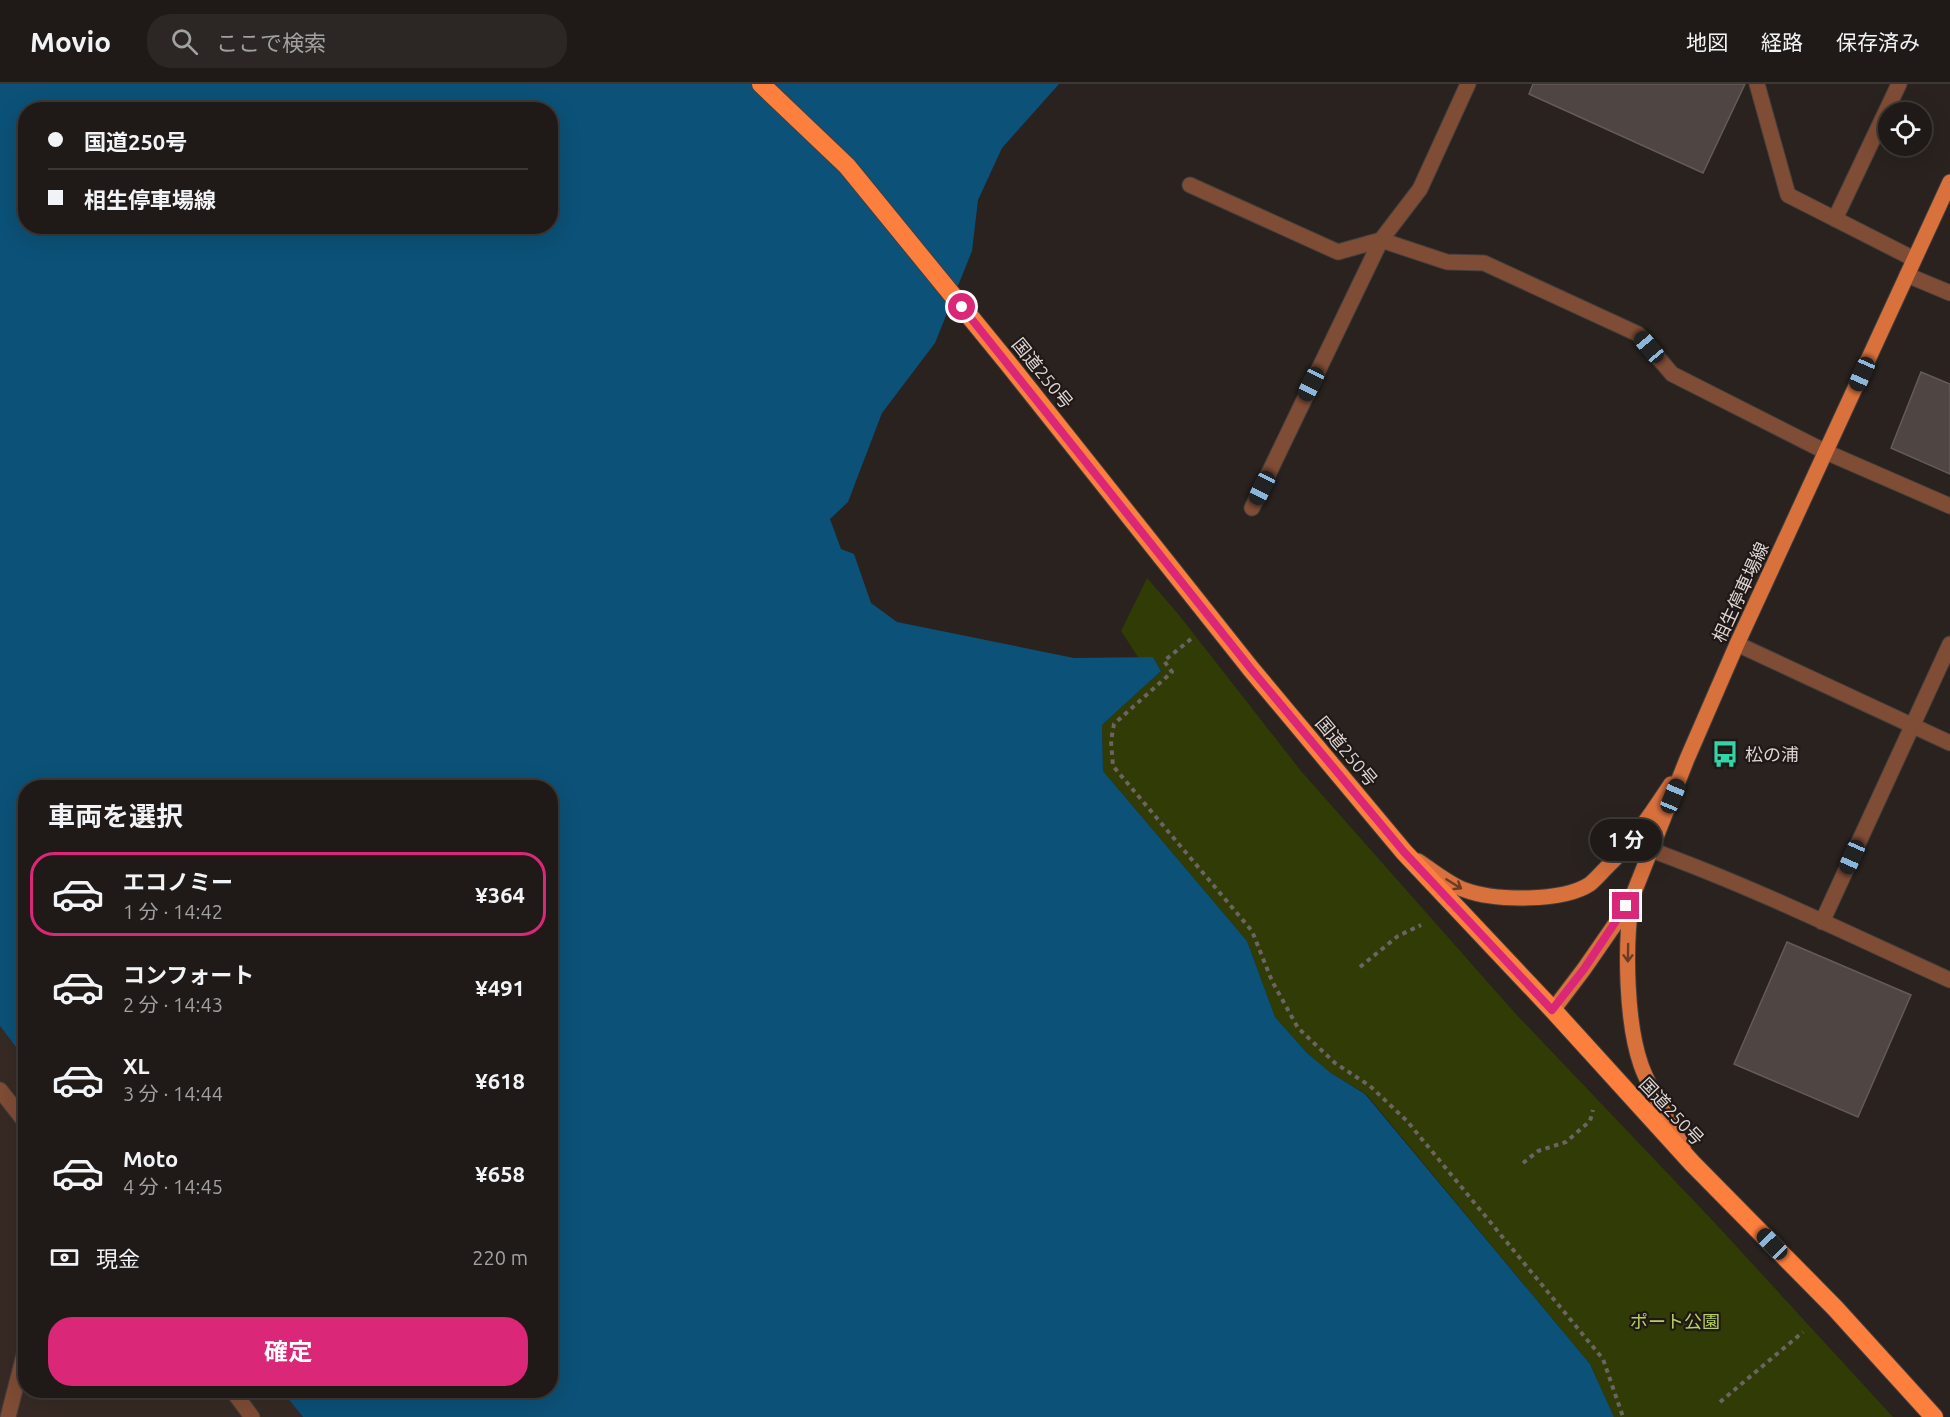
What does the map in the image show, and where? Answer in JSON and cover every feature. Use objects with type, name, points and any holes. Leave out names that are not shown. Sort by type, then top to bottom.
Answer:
[{"type":"highway","name":"国道250号","points":[[761,84],[847,166],[1007,362],[1251,669],[1404,852],[1692,1163],[1835,1308],[1934,1417]]},
{"type":"main road","name":"相生停車場線","points":[[1552,1010],[1584,969],[1633,895],[1737,644],[1950,182]]},
{"type":"main road","points":[[1404,852],[1464,890],[1503,898],[1540,898],[1574,890],[1590,884],[1635,837],[1688,759]]},
{"type":"main road","points":[[1633,895],[1629,920],[1628,962],[1635,1035],[1641,1064],[1692,1163]]},
{"type":"street","points":[[1252,508],[1381,240],[1420,189],[1468,84]]},
{"type":"street","points":[[1757,84],[1788,195],[1914,259]]},
{"type":"street","points":[[1835,219],[1899,84]]},
{"type":"street","points":[[1190,185],[1338,252],[1381,240],[1447,262],[1484,263],[1638,334],[1672,374],[1826,452],[1950,506]]},
{"type":"street","points":[[1907,275],[1950,293]]},
{"type":"street","points":[[1737,644],[1950,743]]},
{"type":"street","points":[[1822,922],[1950,644]]},
{"type":"street","points":[[1651,850],[1682,861],[1950,980]]},
{"type":"street","points":[[0,1090],[18,1114]]},
{"type":"street","points":[[8,1417],[18,1378]]},
{"type":"street","points":[[238,1398],[252,1417]]},
{"type":"path","points":[[1191,639],[1164,661],[1172,672],[1114,724],[1110,741],[1113,766],[1252,931],[1272,981],[1298,1028],[1335,1063],[1370,1086],[1407,1121],[1603,1359],[1623,1417]]},
{"type":"path","points":[[1360,968],[1398,936],[1421,925]]},
{"type":"path","points":[[1523,1163],[1538,1151],[1566,1142],[1590,1121],[1593,1110]]},
{"type":"path","points":[[1720,1402],[1803,1332]]},
{"type":"shaded area","points":[[0,1026],[18,1050],[18,1398],[288,1398],[303,1417],[0,1417]]},
{"type":"green space","name":"ポート公園","points":[[1147,578],[1179,615],[1301,771],[1515,1013],[1715,1223],[1893,1417],[1614,1417],[1590,1364],[1366,1094],[1331,1073],[1307,1053],[1275,1017],[1247,941],[1103,771],[1102,725],[1161,671],[1153,657],[1138,657],[1121,631]]},
{"type":"water","points":[[0,84],[1059,84],[1002,148],[978,200],[972,251],[935,343],[882,413],[848,502],[830,519],[841,549],[854,554],[871,603],[897,622],[1074,658],[1153,657],[1161,671],[1102,725],[1103,771],[1247,941],[1275,1017],[1307,1053],[1331,1073],[1365,1094],[1590,1364],[1614,1417],[303,1417],[288,1398],[558,1398],[558,780],[18,780],[18,1050],[0,1026]]},
{"type":"building","points":[[1533,84],[1745,84],[1703,173],[1529,94]]},
{"type":"building","points":[[1921,372],[1950,384],[1950,474],[1891,448]]},
{"type":"building","points":[[1787,942],[1911,995],[1858,1117],[1734,1064]]},
{"type":"place","name":"松の浦","points":[[1725,754]]},
{"type":"route","points":[[962,307],[1251,669],[1404,852],[1552,1010],[1584,969],[1626,906]]}]
